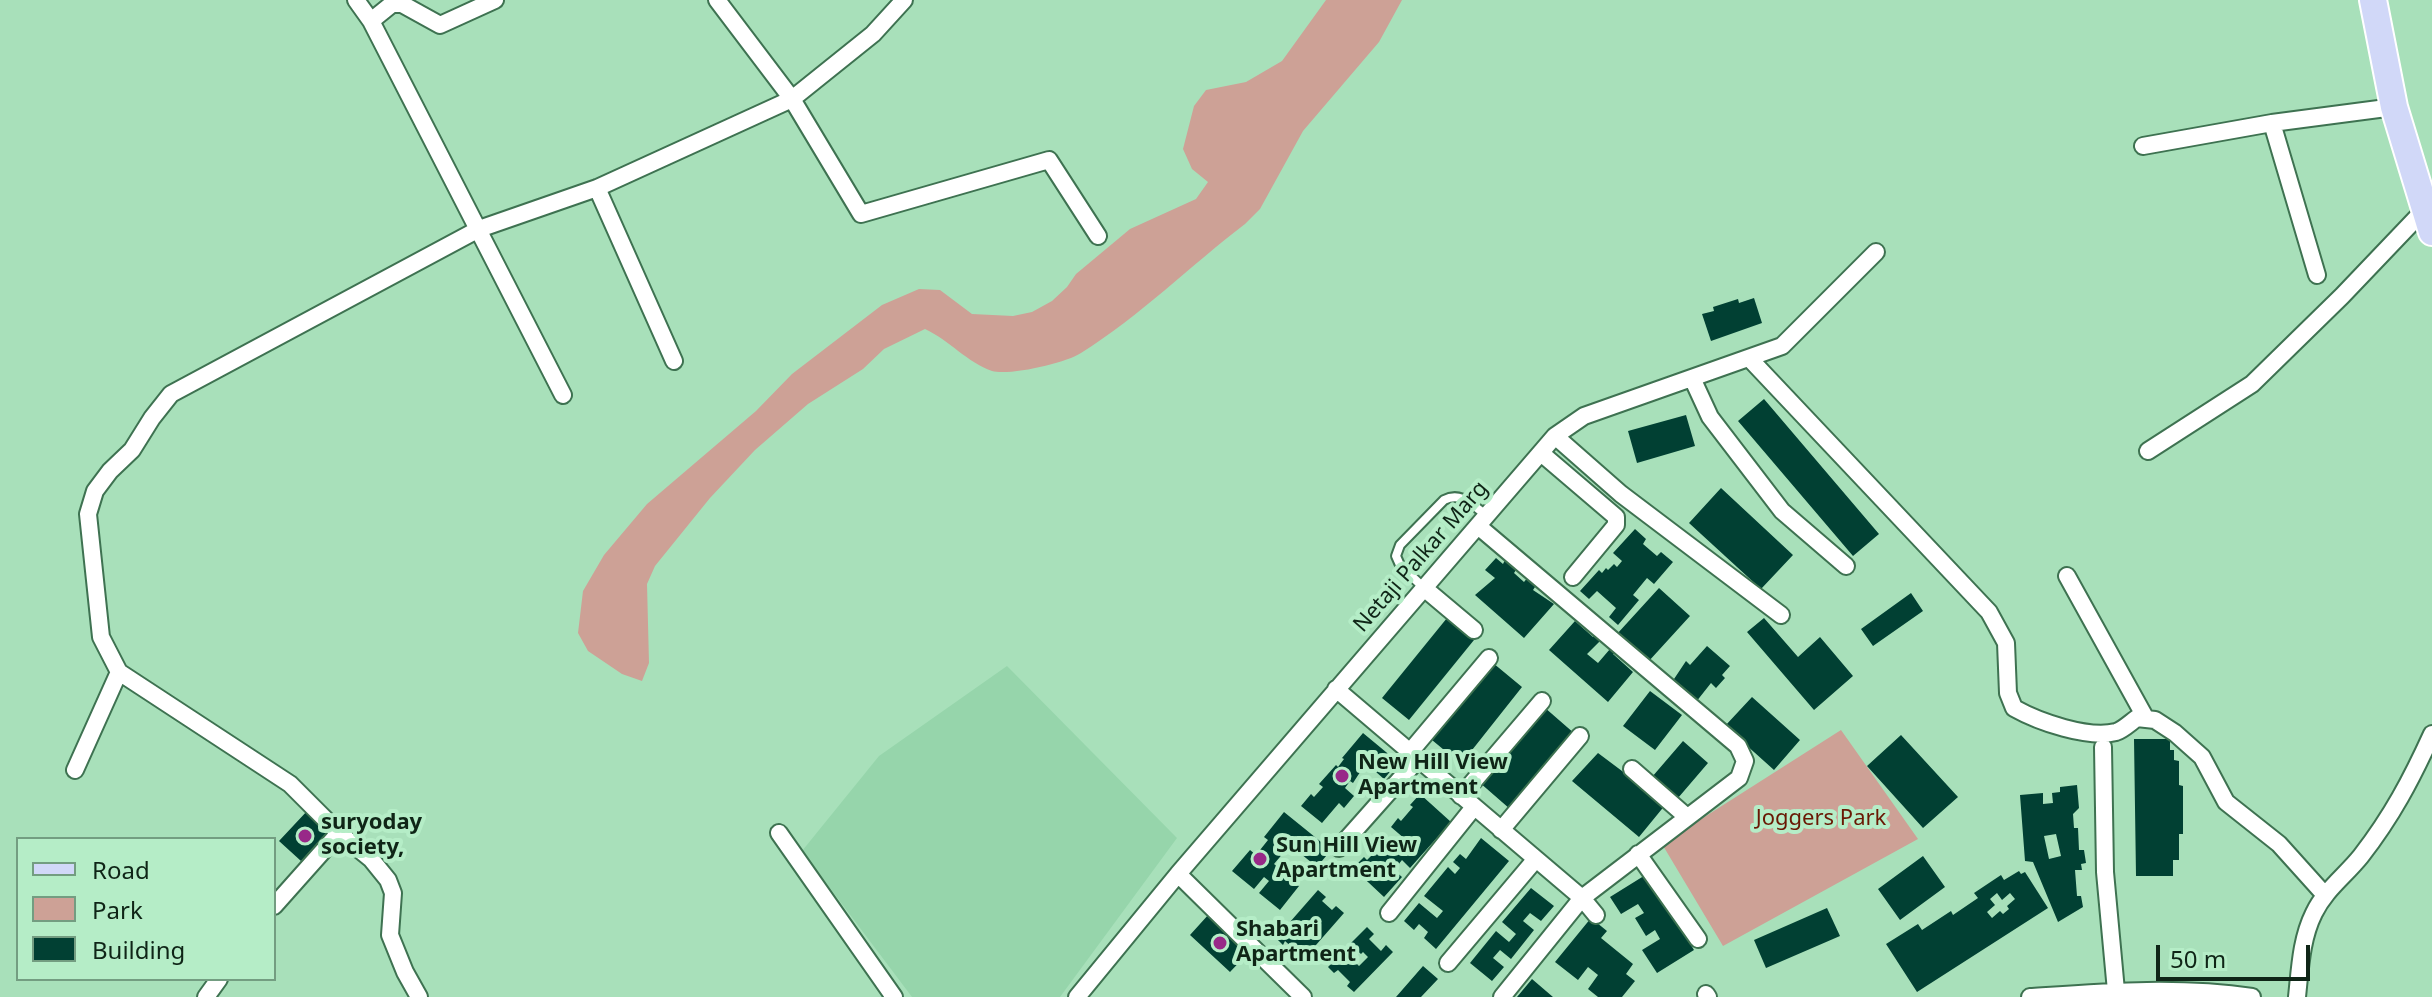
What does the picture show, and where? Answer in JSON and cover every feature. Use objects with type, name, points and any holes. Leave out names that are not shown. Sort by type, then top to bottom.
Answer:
[{"type":"main road","points":[[2373,0],[2394,107],[2428,220]]},
{"type":"street","points":[[356,0],[371,21],[563,395]]},
{"type":"street","points":[[371,21],[392,4],[402,4],[440,25],[495,0]]},
{"type":"street","points":[[717,0],[792,99],[861,214],[1049,160],[1098,236]]},
{"type":"street","points":[[419,997],[390,935],[393,893],[388,880],[371,859],[339,833],[290,784],[119,672],[101,637],[88,514],[95,491],[132,450],[171,394],[479,229],[597,188],[792,99],[873,34],[904,0]]},
{"type":"street","points":[[2143,146],[2272,123],[2394,107]]},
{"type":"street","points":[[2272,123],[2317,275]]},
{"type":"street","points":[[597,188],[674,361]]},
{"type":"street","points":[[2148,451],[2252,384],[2342,296],[2428,220]]},
{"type":"street","name":"Netaji Palkar Marg","points":[[1077,997],[1178,874],[1555,436],[1584,416],[1782,346],[1876,252]]},
{"type":"street","points":[[1749,358],[1989,612],[2006,643],[2008,693],[2014,708],[2038,721],[2083,732],[2117,732],[2137,718],[2155,720],[2202,757],[2226,802],[2279,844],[2324,894]]},
{"type":"street","points":[[1692,378],[1710,417],[1782,511],[1846,566]]},
{"type":"street","points":[[1555,436],[1621,494],[1781,615]]},
{"type":"street","points":[[1541,453],[1616,517],[1616,525],[1573,577]]},
{"type":"street","points":[[1482,521],[1738,746],[1745,761],[1739,778],[1582,898],[1502,997]]},
{"type":"street","points":[[2067,576],[2145,717]]},
{"type":"street","points":[[1424,588],[1474,630]]},
{"type":"street","points":[[1339,848],[1489,658]]},
{"type":"street","points":[[75,770],[119,672]]},
{"type":"street","points":[[1336,689],[1582,898],[1596,915]]},
{"type":"street","points":[[1389,913],[1542,701]]},
{"type":"street","points":[[2297,997],[2304,941],[2324,894],[2358,860],[2383,826],[2404,794],[2432,734]]},
{"type":"street","points":[[1501,830],[1580,736]]},
{"type":"street","points":[[2103,747],[2105,872],[2116,991]]},
{"type":"street","points":[[1632,769],[1687,817]]},
{"type":"street","points":[[276,904],[339,833]]},
{"type":"street","points":[[779,833],[894,997]]},
{"type":"street","points":[[1638,854],[1698,939]]},
{"type":"street","points":[[1448,963],[1535,860]]},
{"type":"street","points":[[1178,874],[1303,997]]},
{"type":"street","points":[[2030,997],[2116,991],[2209,991],[2252,997]]},
{"type":"lane","points":[[1424,588],[1400,565],[1396,556],[1400,545],[1450,497],[1462,497],[1482,521]]},
{"type":"shaded area","points":[[1007,666],[1177,838],[1060,997],[912,997],[802,851],[879,756]]},
{"type":"green space","points":[[1326,0],[1402,0],[1379,42],[1303,131],[1260,209],[1245,224],[1124,323],[1081,353],[1063,361],[1024,370],[992,371],[925,329],[884,349],[863,369],[808,404],[755,450],[710,498],[655,566],[647,584],[649,663],[642,681],[622,674],[588,651],[578,633],[583,591],[604,555],[647,504],[756,411],[792,374],[882,305],[919,289],[940,290],[972,314],[1013,316],[1032,312],[1052,301],[1076,274],[1130,229],[1196,199],[1208,182],[1192,169],[1183,149],[1194,106],[1206,90],[1246,82],[1282,61]]},
{"type":"green space","name":"Joggers Park","points":[[1841,730],[1918,839],[1723,946],[1662,844]]},
{"type":"building","points":[[1754,298],[1762,323],[1711,341],[1702,314],[1738,299],[1739,303]]},
{"type":"building","points":[[1764,399],[1879,534],[1853,556],[1738,421]]},
{"type":"building","points":[[1686,415],[1695,446],[1637,463],[1628,431]]},
{"type":"building","points":[[1721,488],[1793,555],[1761,589],[1689,523]]},
{"type":"building","points":[[1635,529],[1646,539],[1643,544],[1657,556],[1661,552],[1673,562],[1654,584],[1647,578],[1633,595],[1639,600],[1618,625],[1609,617],[1616,608],[1597,591],[1589,599],[1580,591],[1599,570],[1602,573],[1614,564],[1617,567],[1622,561],[1613,553]]},
{"type":"building","points":[[1496,558],[1503,564],[1505,560],[1524,582],[1528,577],[1537,584],[1533,590],[1554,604],[1524,638],[1475,595],[1495,578],[1485,570]]},
{"type":"building","points":[[1659,588],[1690,616],[1648,662],[1617,634]]},
{"type":"building","points":[[1911,593],[1923,611],[1873,646],[1861,629]]},
{"type":"building","points":[[1447,618],[1474,640],[1409,720],[1382,698]]},
{"type":"building","points":[[1764,618],[1798,657],[1820,637],[1853,676],[1814,710],[1747,632]]},
{"type":"building","points":[[1575,621],[1601,640],[1587,654],[1598,663],[1610,649],[1633,672],[1608,702],[1549,650]]},
{"type":"building","points":[[1707,646],[1730,666],[1716,688],[1711,683],[1696,702],[1672,682],[1686,661],[1690,665]]},
{"type":"building","points":[[1493,663],[1522,687],[1461,764],[1432,740]]},
{"type":"building","points":[[1650,691],[1682,715],[1655,750],[1623,726]]},
{"type":"building","points":[[1752,697],[1800,740],[1774,770],[1725,726]]},
{"type":"building","points":[[1544,707],[1575,734],[1510,809],[1479,782]]},
{"type":"building","name":"New Hill View Apartment","points":[[1363,733],[1398,762],[1384,779],[1368,765],[1364,766],[1353,783],[1350,781],[1345,788],[1354,796],[1344,808],[1339,803],[1322,823],[1301,806],[1311,794],[1314,797],[1323,787],[1319,784],[1336,765],[1338,767]]},
{"type":"building","points":[[1901,735],[1958,797],[1923,828],[1867,766]]},
{"type":"building","points":[[2134,739],[2170,739],[2174,760],[2179,761],[2179,785],[2183,786],[2183,834],[2179,834],[2179,860],[2173,860],[2173,876],[2136,876]]},
{"type":"building","points":[[1683,741],[1708,763],[1678,798],[1652,777]]},
{"type":"building","points":[[1598,753],[1666,804],[1639,837],[1572,781]]},
{"type":"building","points":[[2077,785],[2079,808],[2073,814],[2074,828],[2078,828],[2079,850],[2084,850],[2086,863],[2081,864],[2082,870],[2075,870],[2077,896],[2081,896],[2083,907],[2058,922],[2033,862],[2025,861],[2020,795],[2043,793],[2043,804],[2053,803],[2052,793],[2060,792],[2060,787]],"holes":[[[2056,834],[2061,856],[2049,859],[2044,836]]]},
{"type":"building","points":[[1420,794],[1451,822],[1410,868],[1402,860],[1394,870],[1402,877],[1384,897],[1353,868],[1378,849],[1374,845],[1382,836],[1397,848],[1405,839],[1391,827],[1398,818],[1401,821]]},
{"type":"building","name":"suryoday society,","points":[[308,810],[330,830],[301,861],[279,841]]},
{"type":"building","name":"Sun Hill View Apartment","points":[[1284,812],[1331,850],[1317,867],[1290,845],[1274,864],[1285,873],[1283,876],[1299,886],[1280,910],[1259,893],[1269,881],[1264,877],[1254,889],[1232,871],[1250,850],[1256,855],[1268,840],[1264,837]]},
{"type":"building","points":[[1481,838],[1509,861],[1436,949],[1424,938],[1428,932],[1419,924],[1414,930],[1404,921],[1419,903],[1437,918],[1443,911],[1424,896],[1448,867],[1455,874],[1460,868],[1453,862],[1460,854],[1466,859]]},
{"type":"building","points":[[1923,856],[1945,887],[1900,920],[1878,889]]},
{"type":"building","points":[[2019,871],[2021,874],[2025,872],[2048,908],[1917,992],[1886,944],[1918,924],[1922,930],[1951,911],[1953,915],[1978,898],[1974,893],[2001,875],[2004,880]],"holes":[[[1997,893],[2002,900],[2010,893],[2015,899],[2003,914],[2000,911],[1992,918],[1987,912],[1995,905],[1990,899]]]},
{"type":"building","points":[[1647,874],[1694,950],[1657,973],[1642,950],[1660,939],[1655,930],[1646,936],[1635,918],[1644,913],[1638,904],[1621,914],[1610,897]]},
{"type":"building","points":[[1531,888],[1554,906],[1541,921],[1530,913],[1523,921],[1534,930],[1511,959],[1500,950],[1493,958],[1504,967],[1492,981],[1470,963],[1496,931],[1509,942],[1516,934],[1502,922]]},
{"type":"building","points":[[1318,890],[1326,897],[1322,901],[1332,910],[1336,906],[1344,913],[1302,961],[1285,941],[1283,945],[1276,938]]},
{"type":"building","points":[[1827,908],[1840,936],[1766,968],[1754,940]]},
{"type":"building","name":"Shabari Apartment","points":[[1209,914],[1249,952],[1230,972],[1190,935]]},
{"type":"building","points":[[1591,918],[1607,931],[1601,938],[1633,964],[1626,974],[1635,981],[1622,997],[1598,997],[1588,989],[1598,975],[1588,967],[1578,980],[1555,962]]},
{"type":"building","points":[[1367,927],[1374,934],[1369,939],[1381,951],[1386,945],[1393,952],[1354,992],[1347,986],[1350,982],[1338,970],[1334,973],[1328,967],[1344,951],[1359,966],[1368,957],[1350,944]]},
{"type":"building","points":[[1423,966],[1438,979],[1421,997],[1396,997]]},
{"type":"building","points":[[1532,979],[1553,997],[1517,997]]},
{"type":"place","name":"New Hill View Apartment","points":[[1342,776]]},
{"type":"place","name":"suryoday society,","points":[[305,836]]},
{"type":"place","name":"Sun Hill View Apartment","points":[[1260,859]]},
{"type":"place","name":"Shabari Apartment","points":[[1220,943]]}]
